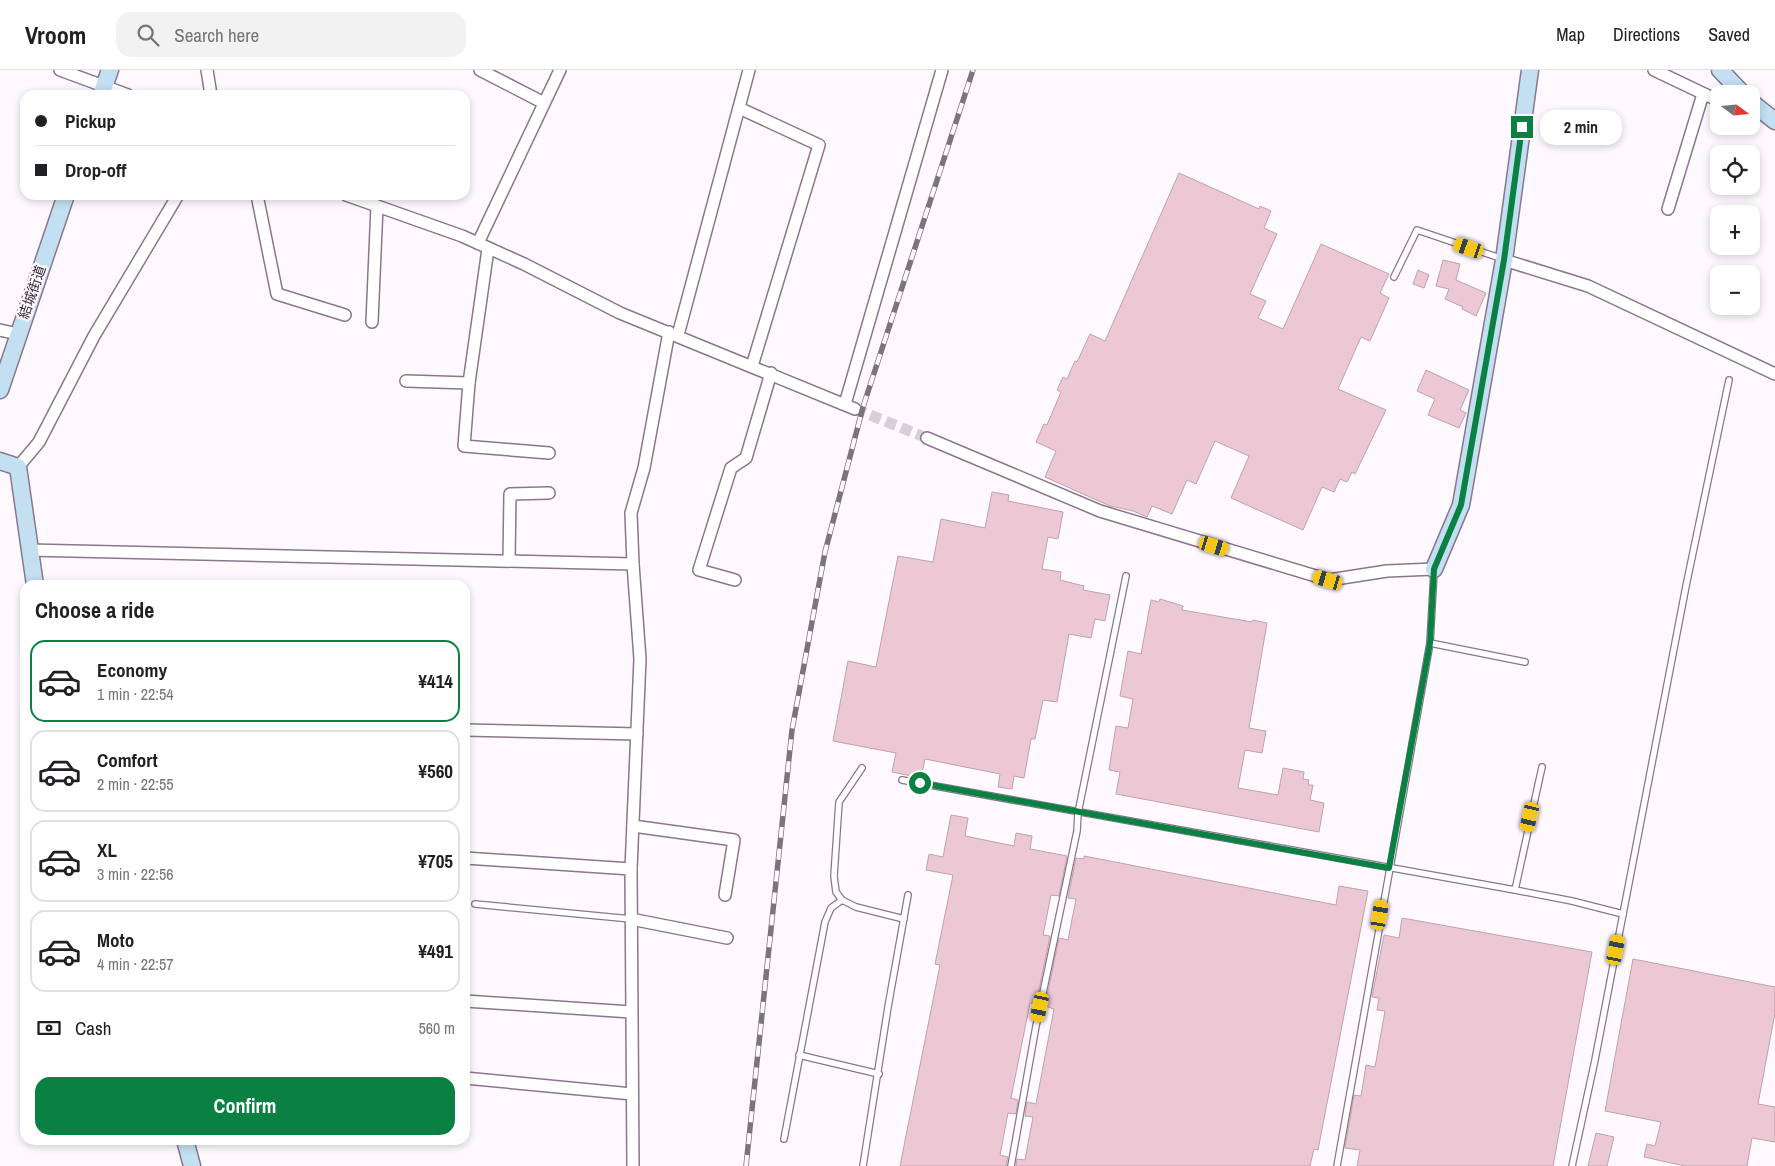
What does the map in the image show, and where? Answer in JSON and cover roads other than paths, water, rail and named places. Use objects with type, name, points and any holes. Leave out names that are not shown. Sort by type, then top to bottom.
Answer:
[{"type":"street","points":[[60,70],[105,83],[118,90]]},
{"type":"street","points":[[207,70],[210,90]]},
{"type":"street","points":[[480,70],[544,103]]},
{"type":"street","points":[[549,453],[464,446],[483,246],[560,70]]},
{"type":"street","points":[[633,1166],[631,919],[640,659],[632,564],[631,513],[644,468],[674,333],[749,70]]},
{"type":"street","points":[[361,200],[483,246],[524,264],[620,313],[674,333],[850,406],[942,70]]},
{"type":"street","points":[[927,438],[1100,511],[1328,580],[1387,571],[1434,569],[1461,505],[1504,260],[1530,70]]},
{"type":"street","points":[[1654,70],[1710,97]]},
{"type":"street","points":[[1720,70],[1734,85]]},
{"type":"street","points":[[1668,209],[1703,94]]},
{"type":"street","points":[[739,108],[819,145],[752,366]]},
{"type":"street","points":[[1760,111],[1775,121]]},
{"type":"street","name":"結城街道","points":[[0,390],[64,200]]},
{"type":"street","points":[[34,580],[18,467],[39,442],[94,336],[175,200]]},
{"type":"street","points":[[258,200],[277,294],[345,315]]},
{"type":"street","points":[[372,322],[378,206]]},
{"type":"street","points":[[1504,260],[1588,286],[1775,374]]},
{"type":"street","points":[[0,330],[18,334]]},
{"type":"street","points":[[736,580],[699,570],[731,468],[746,458],[771,373]]},
{"type":"street","points":[[406,381],[469,383]]},
{"type":"street","points":[[0,461],[18,467]]},
{"type":"street","points":[[509,561],[510,494],[549,493]]},
{"type":"street","points":[[29,550],[632,564]]},
{"type":"street","points":[[470,730],[637,734]]},
{"type":"street","points":[[633,826],[734,840],[725,895]]},
{"type":"street","points":[[470,858],[632,870]]},
{"type":"street","points":[[631,919],[728,938]]},
{"type":"street","points":[[470,1001],[631,1012]]},
{"type":"street","points":[[470,1078],[632,1094]]},
{"type":"street","points":[[187,1145],[192,1166]]},
{"type":"lane","points":[[1394,277],[1417,230],[1504,260]]},
{"type":"lane","points":[[1572,1166],[1595,1060],[1686,586],[1729,380]]},
{"type":"lane","points":[[1337,1166],[1430,643],[1434,569]]},
{"type":"lane","points":[[1011,1166],[1036,1026],[1077,831],[1078,813],[1126,576]]},
{"type":"lane","points":[[1430,643],[1525,662]]},
{"type":"lane","points":[[1515,890],[1542,767]]},
{"type":"lane","points":[[862,768],[839,802],[834,876],[836,892],[842,900],[856,907],[904,919]]},
{"type":"lane","points":[[902,780],[1515,890],[1572,901],[1623,914]]},
{"type":"lane","points":[[864,1166],[888,1007],[908,895]]},
{"type":"lane","points":[[784,1139],[825,922],[831,908],[842,900]]},
{"type":"lane","points":[[476,904],[631,919]]},
{"type":"lane","points":[[799,1055],[879,1074]]},
{"type":"tunnel","points":[[855,409],[927,438]]},
{"type":"railway","points":[[746,1166],[792,730],[825,552],[863,407],[973,70]]}]
